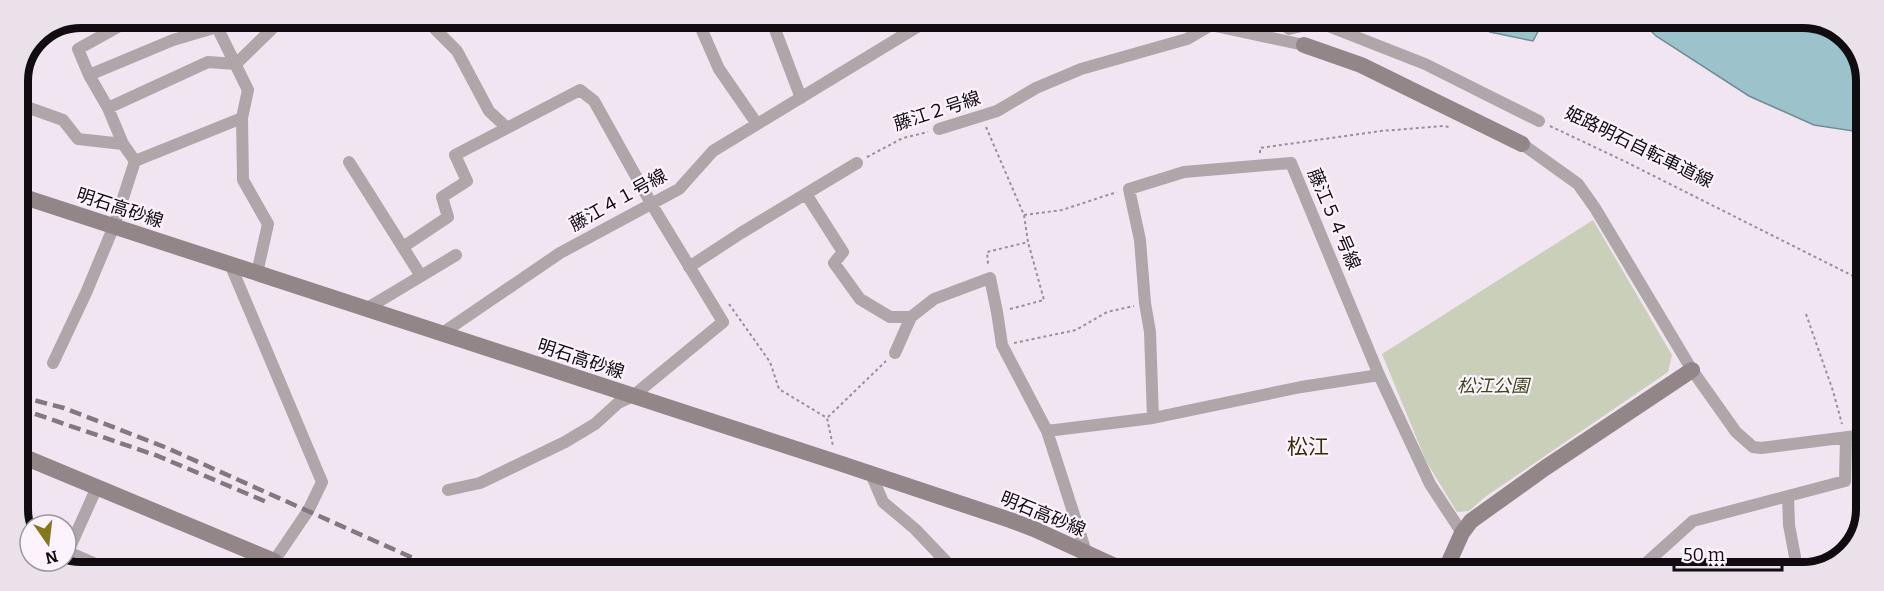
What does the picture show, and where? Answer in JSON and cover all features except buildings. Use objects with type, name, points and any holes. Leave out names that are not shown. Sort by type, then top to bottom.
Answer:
[{"type":"main road","points":[[1304,45],[1361,65],[1522,144]]},
{"type":"main road","name":"明石高砂線","points":[[28,196],[1034,529],[1107,562]]},
{"type":"main road","points":[[1449,562],[1462,533],[1471,521],[1545,468],[1692,370]]},
{"type":"main road","points":[[29,459],[264,562]]},
{"type":"street","points":[[116,28],[78,49],[89,75],[108,108],[123,144],[135,161]]},
{"type":"street","points":[[89,75],[173,40],[214,28]]},
{"type":"street","points":[[218,28],[248,90],[242,118],[243,180],[268,224],[258,273]]},
{"type":"street","points":[[108,108],[208,62],[236,64],[273,28]]},
{"type":"street","points":[[434,28],[457,51],[489,111],[507,128]]},
{"type":"street","points":[[701,28],[719,69],[757,124]]},
{"type":"street","points":[[774,28],[801,98]]},
{"type":"street","name":"藤江４１号線","points":[[441,334],[560,253],[679,189],[713,151],[915,28]]},
{"type":"street","name":"藤江２号線","points":[[939,129],[997,111],[1036,88],[1081,69],[1187,39],[1207,28]]},
{"type":"street","points":[[1226,28],[1304,45]]},
{"type":"street","points":[[1289,29],[1293,28]]},
{"type":"street","points":[[1333,28],[1425,64],[1539,121]]},
{"type":"street","points":[[403,247],[448,218],[442,197],[466,181],[455,155],[580,90],[594,101],[652,205],[723,322],[633,396],[618,403],[595,424],[565,442],[480,483],[448,490]]},
{"type":"street","points":[[28,108],[63,120],[78,139],[123,144]]},
{"type":"street","points":[[135,161],[242,118]]},
{"type":"street","points":[[1522,144],[1578,184],[1595,208],[1692,370],[1736,432],[1753,447],[1777,447],[1856,436]]},
{"type":"street","points":[[53,363],[114,226],[135,161]]},
{"type":"street","points":[[349,162],[421,276]]},
{"type":"street","points":[[689,267],[857,163]]},
{"type":"street","name":"藤江５４号線","points":[[1129,189],[1184,172],[1291,163],[1379,375]]},
{"type":"street","points":[[1129,189],[1140,240],[1145,303],[1150,332],[1153,418]]},
{"type":"street","points":[[807,194],[843,252],[834,263],[860,299],[890,317],[911,317]]},
{"type":"street","points":[[366,309],[456,255]]},
{"type":"street","points":[[230,264],[322,482],[308,511],[276,562]]},
{"type":"street","points":[[895,353],[911,317],[934,299],[990,278],[1002,345],[1047,431],[1086,552]]},
{"type":"street","points":[[1047,431],[1153,418],[1301,387],[1379,375],[1430,484],[1462,533]]},
{"type":"street","points":[[1647,562],[1694,521],[1845,481],[1846,438]]},
{"type":"street","points":[[871,474],[883,502],[915,529],[946,562]]},
{"type":"street","points":[[78,528],[96,487]]},
{"type":"street","points":[[1788,495],[1789,525],[1796,562]]},
{"type":"path","points":[[981,116],[1024,215],[1028,242],[1044,300],[997,312]]},
{"type":"path","name":"姫路明石自転車道線","points":[[1539,121],[1624,160],[1855,277]]},
{"type":"path","points":[[1261,166],[1260,148],[1381,131],[1444,126],[1453,128]]},
{"type":"path","name":"藤江２号線","points":[[857,163],[903,138],[939,129]]},
{"type":"path","points":[[1024,215],[1062,210],[1129,189]]},
{"type":"path","points":[[990,278],[987,252],[1028,242]]},
{"type":"path","points":[[723,296],[770,362],[779,389],[827,418],[830,437]]},
{"type":"path","points":[[1002,345],[1076,330],[1107,312],[1145,303]]},
{"type":"path","points":[[1806,314],[1833,391],[1846,438]]},
{"type":"path","points":[[827,418],[895,353]]},
{"type":"green space","name":"松江公園","points":[[1593,220],[1672,355],[1668,372],[1485,497],[1469,511],[1457,512],[1426,461],[1382,354]]},
{"type":"water","points":[[1483,28],[1540,28],[1533,41],[1490,32]]},
{"type":"water","points":[[1648,28],[1802,28],[1816,30],[1832,37],[1847,52],[1854,68],[1855,131],[1814,125],[1749,96],[1656,36]]},
{"type":"railway","points":[[29,399],[64,408],[167,448],[422,562]]},
{"type":"railway","points":[[29,412],[158,456],[269,503]]},
{"type":"district","name":"松江","points":[[1308,447]]}]
